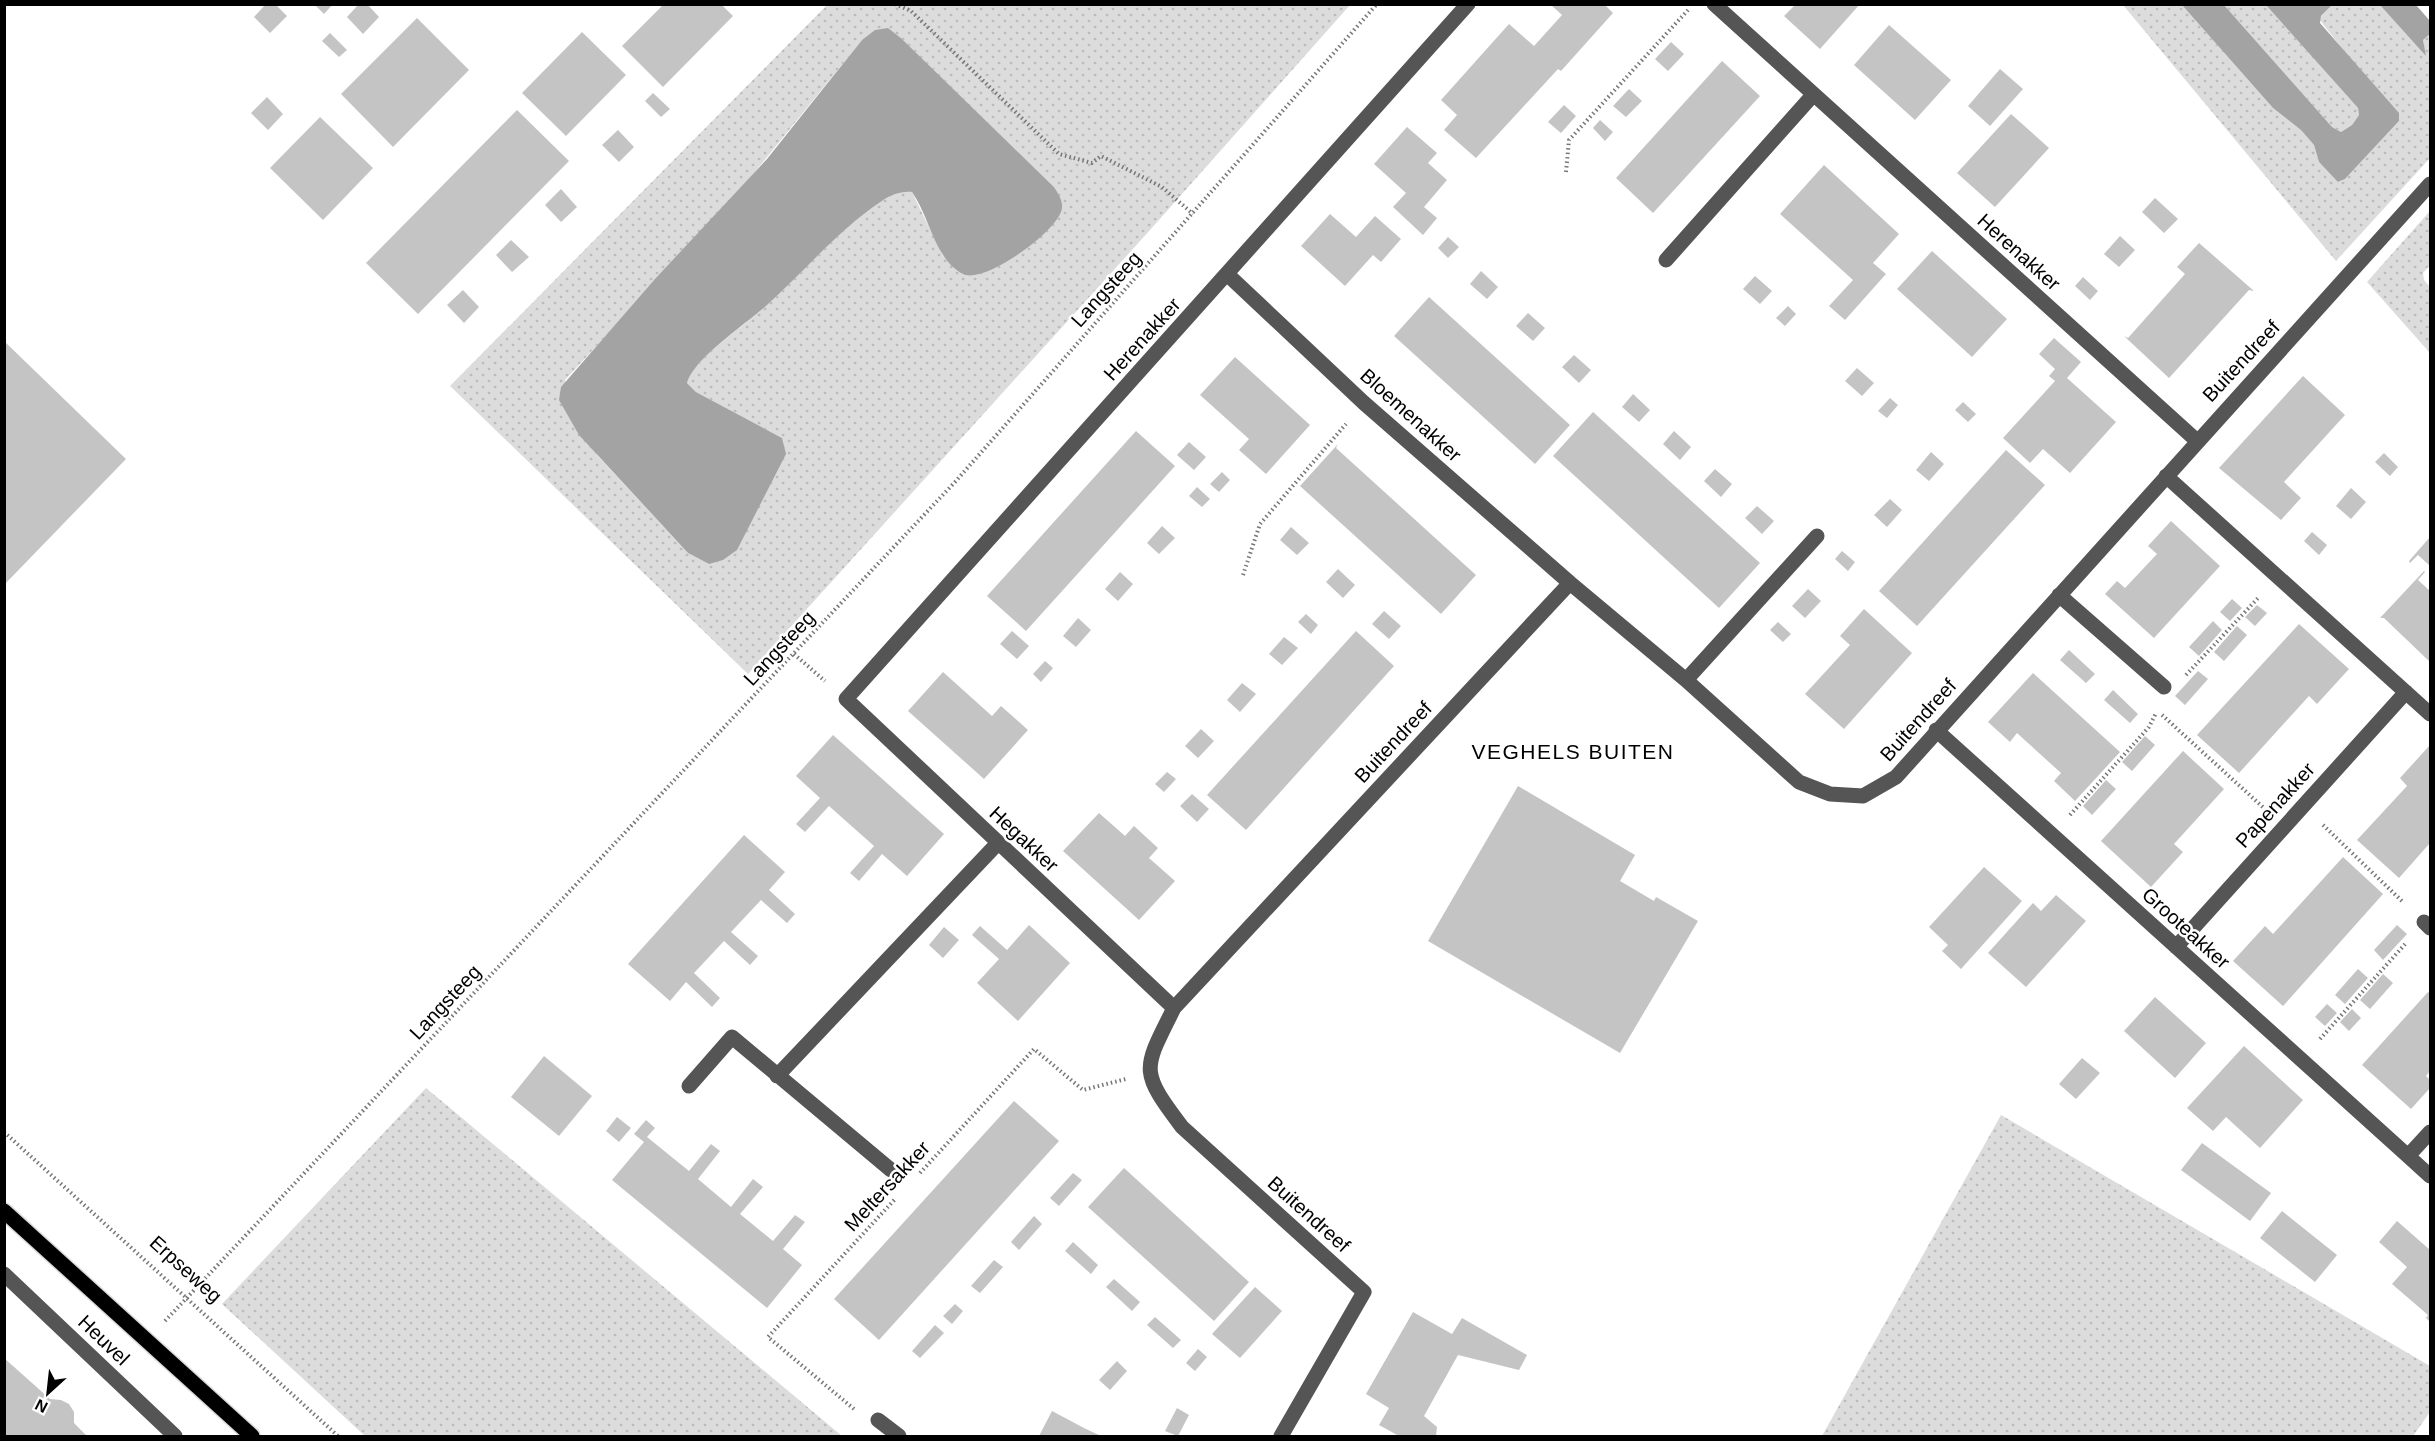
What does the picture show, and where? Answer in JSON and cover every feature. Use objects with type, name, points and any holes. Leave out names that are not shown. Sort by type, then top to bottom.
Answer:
[{"type":"main road","points":[[4,1211],[252,1437]]},
{"type":"street","name":"Herenakker","points":[[846,699],[1228,275],[1468,4]]},
{"type":"street","name":"Herenakker","points":[[1714,4],[2196,440]]},
{"type":"street","points":[[1665,260],[1813,95]]},
{"type":"street","name":"Buitendreef","points":[[1281,1437],[1364,1292],[1182,1127],[1158,1095],[1148,1073],[1153,1051],[1174,1008],[1570,583],[1686,680],[1799,782],[1830,795],[1863,796],[1896,777],[2196,440],[2430,184]]},
{"type":"street","name":"Bloemenakker","points":[[1228,275],[1364,403],[1570,583]]},
{"type":"street","points":[[2166,476],[2430,714]]},
{"type":"street","points":[[1686,680],[1817,536]]},
{"type":"street","points":[[2059,595],[2164,687]]},
{"type":"street","name":"Papenakker","points":[[2176,947],[2406,692]]},
{"type":"street","name":"Hegakker","points":[[846,699],[997,844],[1174,1008]]},
{"type":"street","name":"Grooteakker","points":[[1936,730],[2430,1176]]},
{"type":"street","points":[[777,1076],[997,844]]},
{"type":"street","points":[[689,1086],[732,1036],[891,1170]]},
{"type":"street","points":[[2408,1156],[2430,1132]]},
{"type":"street","name":"Heuvel","points":[[4,1274],[175,1437]]},
{"type":"street","points":[[878,1420],[898,1437]]},
{"type":"path","points":[[895,4],[911,11],[1059,154],[1092,163],[1101,156],[1162,187],[1192,214]]},
{"type":"path","name":"Langsteeg","points":[[187,1298],[955,482],[1377,4]]},
{"type":"path","points":[[1566,172],[1569,140],[1692,4]]},
{"type":"path","points":[[1243,574],[1260,525],[1364,403]]},
{"type":"path","points":[[794,654],[846,699]]},
{"type":"path","points":[[2157,710],[2284,827]]},
{"type":"path","points":[[2301,1060],[2427,925],[2303,806]]},
{"type":"path","name":"Meltersakker","points":[[913,1180],[1034,1048],[1083,1090],[1148,1073]]},
{"type":"path","name":"Erpseweg","points":[[4,1132],[338,1437]]},
{"type":"path","name":"Meltersakker","points":[[878,1420],[866,1419],[768,1337],[897,1197]]},
{"type":"shaded area","points":[[827,5],[1350,5],[1150,230],[748,674],[450,386]],"holes":[[[902,39],[1054,187],[963,274],[943,256],[912,192],[889,197],[851,225],[766,306],[699,363],[687,383],[696,392],[782,438],[709,564],[688,553],[597,455],[565,380],[737,194],[862,40]]]},
{"type":"shaded area","points":[[2123,5],[2182,5],[2273,108],[2301,130],[2314,145],[2319,162],[2339,182],[2345,179],[2399,121],[2319,19],[2332,5],[2380,5],[2425,54],[2423,40],[2430,34],[2430,158],[2336,261]]},
{"type":"shaded area","points":[[2182,5],[2224,5],[2332,127],[2341,132],[2352,125],[2359,115],[2358,108],[2266,5],[2332,5],[2321,16],[2320,23],[2399,113],[2399,121],[2345,179],[2338,182],[2319,162],[2314,145],[2301,130],[2273,108]]},
{"type":"shaded area","points":[[2224,5],[2266,5],[2358,108],[2359,115],[2352,125],[2341,132],[2332,127]]},
{"type":"shaded area","points":[[2380,5],[2416,5],[2430,21],[2430,34],[2423,40],[2426,56]]},
{"type":"shaded area","points":[[888,28],[1054,187],[1059,194],[1062,208],[1058,218],[1049,229],[1020,253],[1003,264],[973,275],[963,274],[945,258],[912,192],[892,195],[851,225],[766,306],[699,363],[687,383],[696,392],[782,438],[786,454],[737,550],[723,560],[709,564],[688,553],[579,435],[559,400],[561,387],[655,279],[767,159],[862,40],[875,30]]},
{"type":"shaded area","points":[[2430,211],[2430,265],[2423,273],[2424,280],[2430,287],[2430,353],[2367,282]]},
{"type":"shaded area","points":[[426,1088],[842,1436],[365,1436],[222,1304]]},
{"type":"shaded area","points":[[2001,1115],[2430,1366],[2430,1412],[2413,1436],[1822,1436]]},
{"type":"building","points":[[266,4],[275,4],[287,16],[270,33],[254,17]]},
{"type":"building","points":[[314,4],[333,4],[324,14]]},
{"type":"building","points":[[359,4],[367,4],[379,17],[363,34],[347,17]]},
{"type":"building","points":[[664,4],[721,4],[733,16],[663,87],[622,46]]},
{"type":"building","points":[[1550,4],[1604,4],[1613,13],[1561,71],[1558,69],[1476,158],[1444,130],[1457,115],[1441,100],[1509,24],[1534,46],[1562,15]]},
{"type":"building","points":[[1796,4],[1860,4],[1820,49],[1784,16]]},
{"type":"building","points":[[417,18],[469,70],[393,147],[341,94]]},
{"type":"building","points":[[1889,25],[1951,80],[1915,120],[1854,65]]},
{"type":"building","points":[[582,32],[626,75],[566,136],[522,93]]},
{"type":"building","points":[[330,33],[347,50],[339,57],[322,41]]},
{"type":"building","points":[[1671,42],[1684,54],[1668,71],[1655,59]]},
{"type":"building","points":[[1722,61],[1760,96],[1653,213],[1616,178]]},
{"type":"building","points":[[2000,69],[2023,89],[1990,126],[1968,106]]},
{"type":"building","points":[[1629,89],[1642,101],[1626,117],[1613,106]]},
{"type":"building","points":[[653,93],[670,109],[661,117],[645,101]]},
{"type":"building","points":[[267,97],[283,114],[268,130],[251,113]]},
{"type":"building","points":[[1564,105],[1576,116],[1561,133],[1548,122]]},
{"type":"building","points":[[517,110],[569,161],[418,314],[366,263]]},
{"type":"building","points":[[2011,114],[2049,148],[1995,207],[1957,173]]},
{"type":"building","points":[[320,117],[373,168],[323,220],[270,168]]},
{"type":"building","points":[[1600,120],[1613,132],[1605,141],[1593,128]]},
{"type":"building","points":[[1407,127],[1437,153],[1428,163],[1447,180],[1424,207],[1437,218],[1423,235],[1393,207],[1406,193],[1374,164]]},
{"type":"building","points":[[618,130],[634,147],[619,162],[602,145]]},
{"type":"building","points":[[1824,165],[1899,234],[1873,263],[1886,274],[1845,320],[1829,306],[1853,280],[1780,214]]},
{"type":"building","points":[[561,189],[577,207],[561,222],[545,205]]},
{"type":"building","points":[[2155,198],[2178,219],[2164,233],[2142,212]]},
{"type":"building","points":[[1330,214],[1356,237],[1375,216],[1401,239],[1381,262],[1373,255],[1345,286],[1301,246]]},
{"type":"building","points":[[2120,236],[2135,250],[2119,267],[2104,254]]},
{"type":"building","points":[[1448,237],[1459,247],[1448,258],[1438,248]]},
{"type":"building","points":[[511,240],[529,257],[512,272],[496,255]]},
{"type":"building","points":[[2199,243],[2254,291],[2249,290],[2169,378],[2124,336],[2128,338],[2185,274],[2177,267]]},
{"type":"building","points":[[1932,251],[2007,319],[1972,357],[1897,289]]},
{"type":"building","points":[[1481,271],[1498,287],[1487,299],[1470,284]]},
{"type":"building","points":[[1755,276],[1772,291],[1760,304],[1743,289]]},
{"type":"building","points":[[2083,277],[2098,291],[2090,300],[2075,286]]},
{"type":"building","points":[[463,290],[479,307],[464,323],[447,305]]},
{"type":"building","points":[[1429,297],[1570,425],[1535,464],[1394,336]]},
{"type":"building","points":[[1788,306],[1796,314],[1785,326],[1776,318]]},
{"type":"building","points":[[1528,313],[1545,328],[1533,341],[1516,326]]},
{"type":"building","points":[[2054,338],[2081,362],[2067,378],[2116,422],[2070,473],[2043,449],[2030,463],[2003,438],[2055,381],[2049,376],[2055,369],[2039,354]]},
{"type":"building","points":[[4,341],[126,459],[4,585]]},
{"type":"building","points":[[1574,355],[1591,370],[1579,383],[1562,367]]},
{"type":"building","points":[[1235,357],[1310,425],[1266,474],[1239,450],[1249,439],[1200,395]]},
{"type":"building","points":[[1857,368],[1874,383],[1862,396],[1845,381]]},
{"type":"building","points":[[2303,376],[2345,415],[2284,482],[2301,498],[2281,520],[2219,468]]},
{"type":"building","points":[[1633,394],[1650,410],[1639,422],[1622,407]]},
{"type":"building","points":[[1890,398],[1898,405],[1887,418],[1878,411]]},
{"type":"building","points":[[1963,402],[1976,414],[1968,422],[1955,410]]},
{"type":"building","points":[[1593,412],[1760,563],[1719,608],[1553,456]]},
{"type":"building","points":[[1136,431],[1175,466],[1026,631],[987,596]]},
{"type":"building","points":[[1674,431],[1691,447],[1680,460],[1663,444]]},
{"type":"building","points":[[1189,442],[1206,457],[1194,470],[1177,455]]},
{"type":"building","points":[[1338,444],[1336,448],[1476,575],[1441,614],[1300,486]]},
{"type":"building","points":[[2006,450],[2045,485],[1917,626],[1879,591]]},
{"type":"building","points":[[1931,452],[1944,464],[1929,481],[1916,470]]},
{"type":"building","points":[[2384,453],[2398,467],[2390,476],[2375,462]]},
{"type":"building","points":[[1715,469],[1732,484],[1721,497],[1704,481]]},
{"type":"building","points":[[1222,472],[1230,480],[1219,492],[1210,484]]},
{"type":"building","points":[[1197,487],[1210,499],[1202,507],[1189,496]]},
{"type":"building","points":[[2351,488],[2366,502],[2351,519],[2336,506]]},
{"type":"building","points":[[1890,499],[1902,510],[1887,527],[1874,515]]},
{"type":"building","points":[[1757,506],[1774,521],[1762,534],[1745,518]]},
{"type":"building","points":[[2171,521],[2220,566],[2154,638],[2105,594],[2117,581],[2125,588],[2157,554],[2148,546]]},
{"type":"building","points":[[1162,526],[1175,538],[1159,554],[1147,543]]},
{"type":"building","points":[[1291,527],[1309,543],[1297,555],[1280,540]]},
{"type":"building","points":[[2312,532],[2327,545],[2319,555],[2304,541]]},
{"type":"building","points":[[2430,537],[2430,566],[2418,555],[2410,563],[2409,561]]},
{"type":"building","points":[[1842,551],[1855,562],[1848,571],[1835,559]]},
{"type":"building","points":[[1338,569],[1355,585],[1343,598],[1326,582]]},
{"type":"building","points":[[2424,571],[2418,580],[2430,591],[2430,662],[2384,618],[2380,618]]},
{"type":"building","points":[[1120,572],[1133,584],[1118,601],[1105,589]]},
{"type":"building","points":[[1808,589],[1821,601],[1805,618],[1792,606]]},
{"type":"building","points":[[2232,599],[2242,608],[2230,621],[2220,612]]},
{"type":"building","points":[[2257,605],[2267,613],[2255,626],[2245,617]]},
{"type":"building","points":[[1864,609],[1912,653],[1844,729],[1805,694],[1850,645],[1840,636]]},
{"type":"building","points":[[1384,611],[1401,626],[1389,639],[1372,624]]},
{"type":"building","points":[[1306,614],[1318,625],[1311,634],[1298,622]]},
{"type":"building","points":[[1078,618],[1091,630],[1076,647],[1063,636]]},
{"type":"building","points":[[2213,621],[2222,630],[2199,656],[2189,647]]},
{"type":"building","points":[[1778,622],[1791,634],[1783,642],[1770,630]]},
{"type":"building","points":[[2299,624],[2349,669],[2317,704],[2309,696],[2239,773],[2197,735]]},
{"type":"building","points":[[2237,626],[2247,635],[2224,661],[2214,652]]},
{"type":"building","points":[[1012,631],[1029,646],[1017,659],[1000,644]]},
{"type":"building","points":[[1356,631],[1394,666],[1246,830],[1207,795]]},
{"type":"building","points":[[1284,637],[1298,648],[1282,665],[1269,654]]},
{"type":"building","points":[[2069,650],[2095,674],[2086,683],[2060,660]]},
{"type":"building","points":[[1045,661],[1053,668],[1041,682],[1033,674]]},
{"type":"building","points":[[2198,671],[2208,679],[2185,705],[2175,696]]},
{"type":"building","points":[[943,672],[992,716],[1001,706],[1028,730],[984,779],[908,711]]},
{"type":"building","points":[[2033,673],[2120,752],[2075,801],[2054,781],[2061,773],[2017,733],[2010,742],[1988,722]]},
{"type":"building","points":[[1242,683],[1256,694],[1240,712],[1227,700]]},
{"type":"building","points":[[2113,690],[2138,714],[2130,723],[2104,700]]},
{"type":"building","points":[[1201,729],[1214,741],[1198,758],[1185,746]]},
{"type":"building","points":[[833,735],[944,834],[907,876],[882,854],[859,881],[850,873],[874,846],[829,806],[805,832],[796,824],[820,798],[796,776]]},
{"type":"building","points":[[2145,736],[2155,745],[2132,771],[2122,762]]},
{"type":"building","points":[[2430,745],[2430,843],[2399,878],[2357,840],[2407,786],[2400,778]]},
{"type":"building","points":[[2183,751],[2224,789],[2174,844],[2183,852],[2151,887],[2101,841]]},
{"type":"building","points":[[1167,772],[1176,779],[1164,792],[1155,784]]},
{"type":"building","points":[[2106,780],[2116,789],[2092,815],[2083,806]]},
{"type":"building","points":[[1518,786],[1635,855],[1620,881],[1654,901],[1656,897],[1698,921],[1620,1053],[1428,941]]},
{"type":"building","points":[[1192,794],[1209,809],[1197,822],[1180,806]]},
{"type":"building","points":[[1099,813],[1125,836],[1134,826],[1158,848],[1149,858],[1175,881],[1139,920],[1063,851]]},
{"type":"building","points":[[744,835],[785,872],[769,890],[795,914],[787,923],[761,900],[731,932],[758,956],[750,965],[724,941],[694,973],[720,998],[712,1007],[686,982],[670,1001],[628,964]]},
{"type":"building","points":[[2343,857],[2383,894],[2283,1006],[2233,961],[2265,926],[2273,934]]},
{"type":"building","points":[[1984,867],[2022,901],[1961,969],[1942,951],[1948,945],[1929,927]]},
{"type":"building","points":[[2056,895],[2086,921],[2026,987],[1988,953],[2033,903],[2041,911]]},
{"type":"building","points":[[1029,925],[1070,963],[1018,1021],[977,983],[999,959],[972,935],[980,926],[1007,950]]},
{"type":"building","points":[[2397,925],[2407,934],[2383,960],[2374,950]]},
{"type":"building","points":[[944,927],[959,940],[943,958],[929,945]]},
{"type":"building","points":[[2358,969],[2368,978],[2345,1004],[2335,995]]},
{"type":"building","points":[[2383,974],[2393,983],[2370,1009],[2360,1000]]},
{"type":"building","points":[[2428,992],[2430,994],[2430,1071],[2426,1076],[2430,1080],[2430,1088],[2411,1109],[2362,1065]]},
{"type":"building","points":[[2155,997],[2206,1043],[2175,1078],[2124,1031]]},
{"type":"building","points":[[2327,1004],[2337,1013],[2325,1026],[2315,1017]]},
{"type":"building","points":[[2352,1009],[2361,1018],[2349,1031],[2340,1022]]},
{"type":"building","points":[[2244,1046],[2303,1100],[2260,1148],[2226,1117],[2213,1131],[2187,1108]]},
{"type":"building","points":[[544,1056],[592,1096],[559,1136],[511,1097]]},
{"type":"building","points":[[2082,1058],[2100,1073],[2076,1099],[2059,1084]]},
{"type":"building","points":[[1014,1101],[1059,1141],[879,1340],[834,1299]]},
{"type":"building","points":[[617,1117],[631,1128],[619,1142],[606,1131]]},
{"type":"building","points":[[646,1120],[655,1128],[647,1137],[689,1171],[711,1144],[720,1151],[698,1179],[731,1207],[753,1179],[763,1187],[740,1214],[773,1241],[795,1215],[805,1222],[783,1249],[802,1265],[767,1308],[612,1180],[644,1142],[634,1134]]},
{"type":"building","points":[[2202,1143],[2271,1193],[2250,1221],[2181,1170]]},
{"type":"building","points":[[1124,1168],[1249,1282],[1214,1321],[1088,1207]]},
{"type":"building","points":[[1073,1173],[1082,1180],[1059,1206],[1050,1198]]},
{"type":"building","points":[[2282,1211],[2337,1255],[2315,1282],[2260,1238]]},
{"type":"building","points":[[1034,1216],[1042,1224],[1019,1250],[1011,1242]]},
{"type":"building","points":[[2397,1221],[2430,1250],[2430,1322],[2426,1318],[2428,1315],[2392,1284],[2407,1267],[2379,1242]]},
{"type":"building","points":[[1073,1242],[1098,1265],[1091,1274],[1065,1251]]},
{"type":"building","points":[[994,1260],[1003,1267],[980,1293],[971,1286]]},
{"type":"building","points":[[1114,1279],[1140,1302],[1132,1311],[1106,1287]]},
{"type":"building","points":[[1255,1287],[1282,1311],[1240,1358],[1212,1334]]},
{"type":"building","points":[[955,1304],[963,1311],[952,1324],[943,1316]]},
{"type":"building","points":[[1413,1312],[1452,1334],[1462,1318],[1527,1355],[1519,1370],[1458,1355],[1424,1416],[1437,1427],[1436,1436],[1399,1436],[1379,1425],[1389,1408],[1366,1394]]},
{"type":"building","points":[[1155,1317],[1181,1340],[1173,1348],[1147,1325]]},
{"type":"building","points":[[935,1325],[944,1333],[920,1358],[912,1351]]},
{"type":"building","points":[[1198,1349],[1207,1357],[1195,1371],[1186,1363]]},
{"type":"building","points":[[4,1358],[50,1399],[61,1400],[69,1404],[74,1412],[74,1423],[87,1436],[4,1436]]},
{"type":"building","points":[[1117,1361],[1127,1371],[1110,1390],[1099,1380]]},
{"type":"building","points":[[1177,1408],[1189,1415],[1178,1436],[1165,1431]]},
{"type":"building","points":[[1052,1411],[1084,1428],[1101,1436],[1039,1436]]},
{"type":"district","name":"VEGHELS BUITEN","points":[[1573,751]]}]
